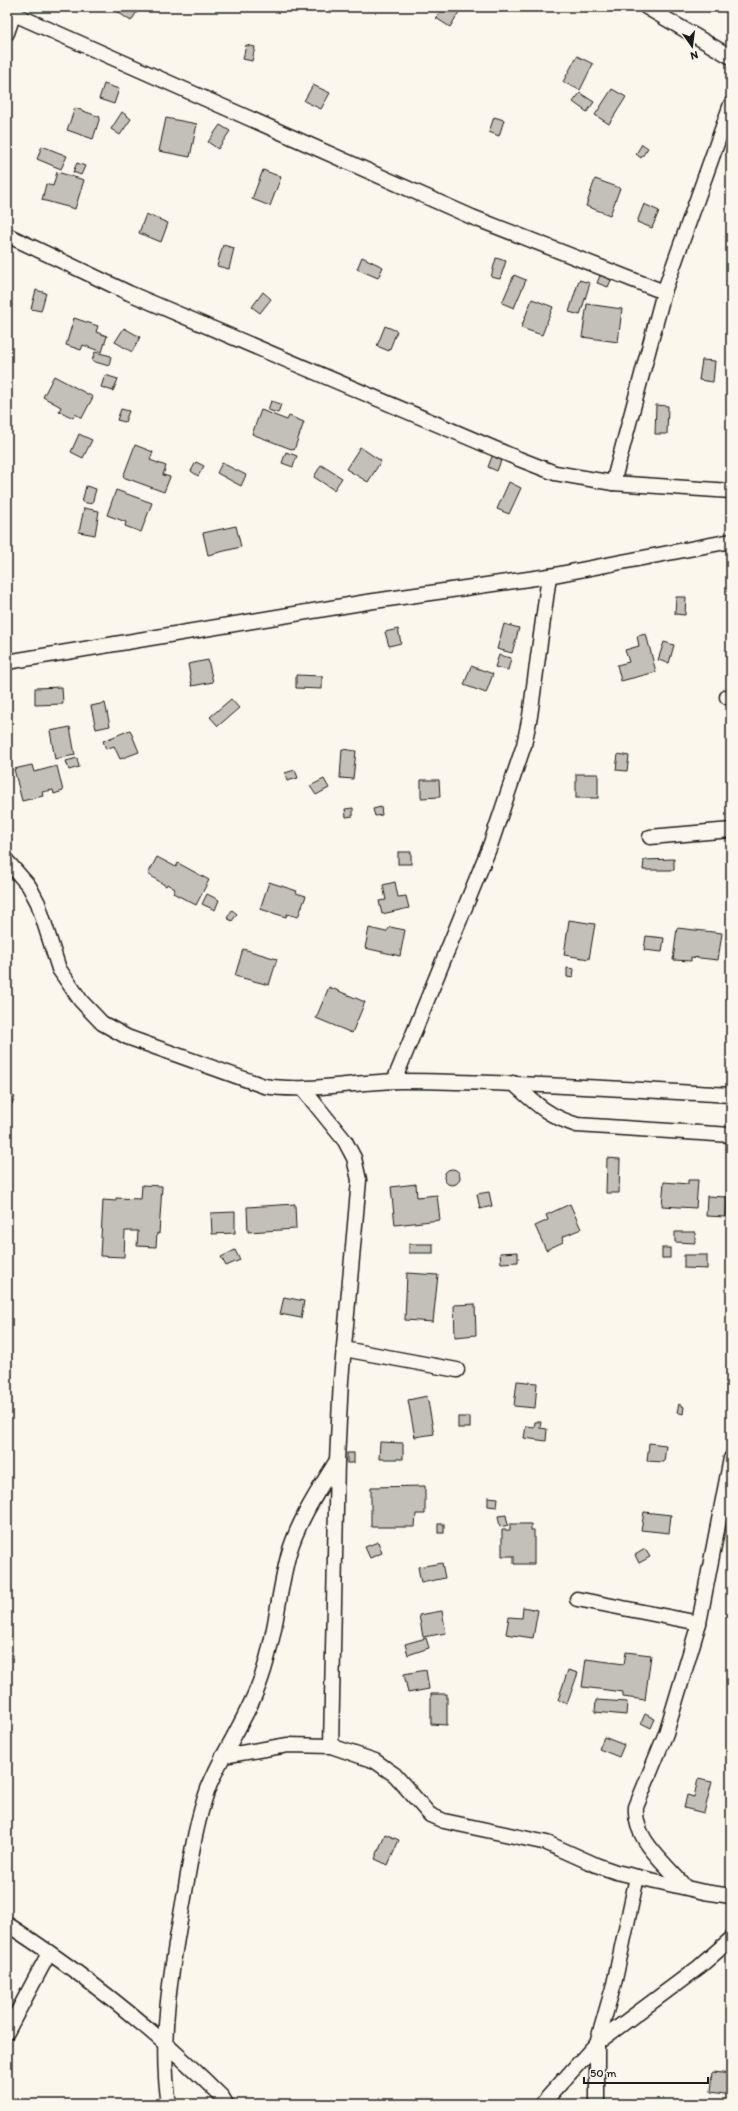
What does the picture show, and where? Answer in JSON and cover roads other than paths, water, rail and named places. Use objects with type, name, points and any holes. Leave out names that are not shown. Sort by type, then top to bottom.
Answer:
[{"type":"street","points":[[646,7],[731,57]]},
{"type":"street","points":[[7,33],[15,10],[472,217],[664,292]]},
{"type":"street","points":[[613,483],[664,292],[731,104]]},
{"type":"street","points":[[7,235],[129,293],[519,459],[555,472],[613,483],[731,491]]},
{"type":"street","points":[[7,662],[360,603],[549,576],[731,541]]},
{"type":"street","points":[[394,1081],[490,846],[524,745],[530,716],[549,576]]},
{"type":"street","points":[[650,837],[731,830]]},
{"type":"street","points":[[8,862],[29,886],[38,903],[59,969],[81,1001],[102,1023],[127,1037],[264,1086],[282,1089],[303,1089],[394,1081],[513,1083],[731,1095]]},
{"type":"street","points":[[513,1083],[541,1110],[558,1119],[577,1125],[731,1135]]},
{"type":"street","points":[[303,1089],[345,1141],[354,1158],[359,1180],[344,1349],[337,1460],[331,1746]]},
{"type":"street","points":[[344,1349],[457,1370]]},
{"type":"street","points":[[684,1886],[655,1854],[640,1830],[635,1818],[639,1795],[666,1733],[699,1623],[731,1458]]},
{"type":"street","points":[[169,2104],[166,2081],[165,2044],[181,1913],[195,1836],[208,1790],[223,1756],[249,1707],[262,1676],[289,1554],[299,1526],[337,1460]]},
{"type":"street","points":[[577,1599],[699,1623]]},
{"type":"street","points":[[223,1756],[288,1745],[331,1746],[375,1761],[395,1775],[430,1815],[444,1821],[547,1842],[596,1865],[637,1877],[684,1886],[704,1892],[731,1896]]},
{"type":"street","points":[[597,2104],[597,2043],[614,1984],[637,1877]]},
{"type":"street","points":[[7,1924],[98,1988],[185,2060],[222,2097],[226,2104]]},
{"type":"street","points":[[542,2104],[597,2043],[699,1967],[731,1939]]},
{"type":"street","points":[[7,2032],[49,1953]]}]
